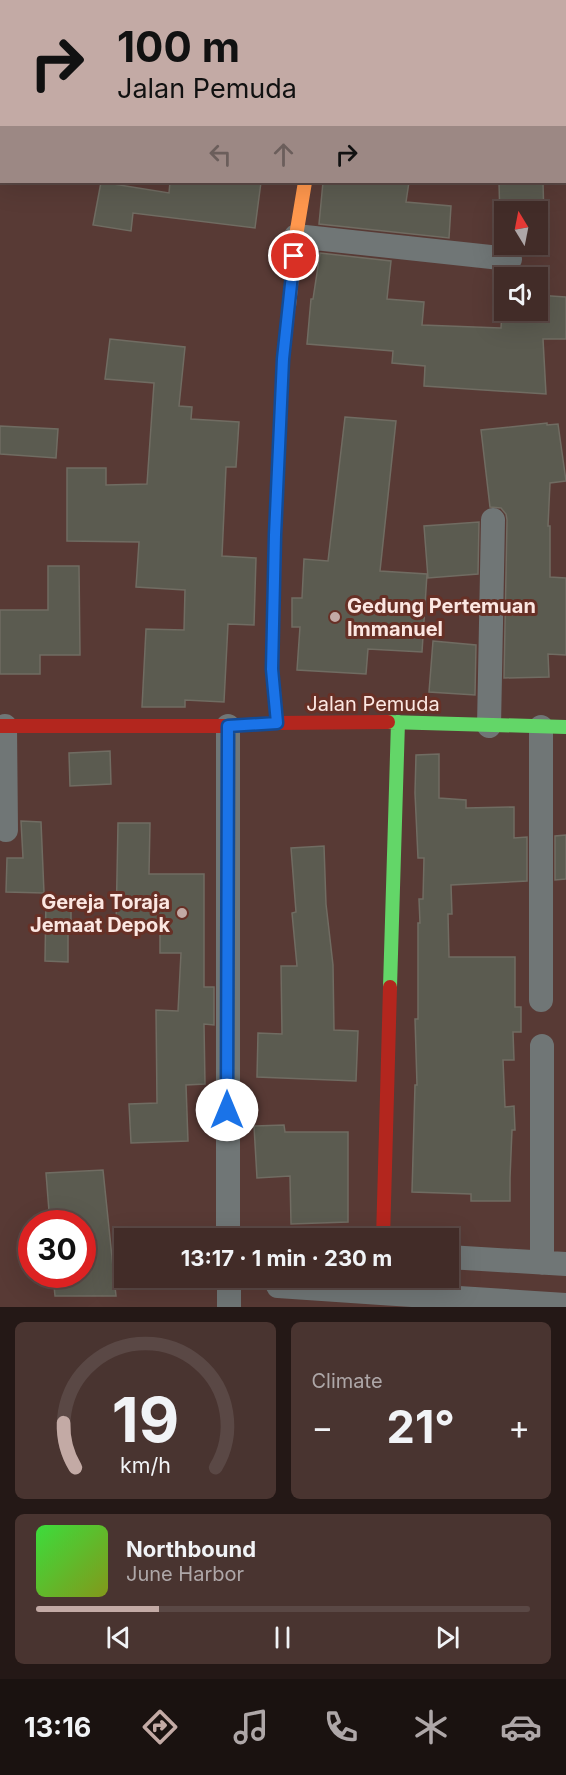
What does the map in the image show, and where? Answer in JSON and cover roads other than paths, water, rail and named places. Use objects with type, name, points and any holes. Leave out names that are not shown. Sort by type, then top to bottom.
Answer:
[{"type":"street","points":[[277,723],[272,669],[283,359],[296,236],[305,183]]},
{"type":"street","points":[[296,236],[510,259]]},
{"type":"street","points":[[489,726],[493,520]]},
{"type":"street","points":[[383,1228],[398,722]]},
{"type":"street","name":"Jalan Pemuda","points":[[2,726],[228,726],[277,723],[398,722],[566,727]]},
{"type":"street","points":[[2,726],[6,830]]},
{"type":"street","points":[[228,726],[228,1228]]},
{"type":"street","points":[[541,727],[541,1000]]},
{"type":"street","points":[[459,1258],[554,1263],[542,1046]]},
{"type":"street","points":[[229,1288],[229,1307]]},
{"type":"street","points":[[401,1288],[515,1305],[566,1305]]},
{"type":"place","name":"Gedung Pertemuan Immanuel","points":[[335,617]]},
{"type":"place","name":"Gereja Toraja Jemaat Depok","points":[[182,913]]}]
